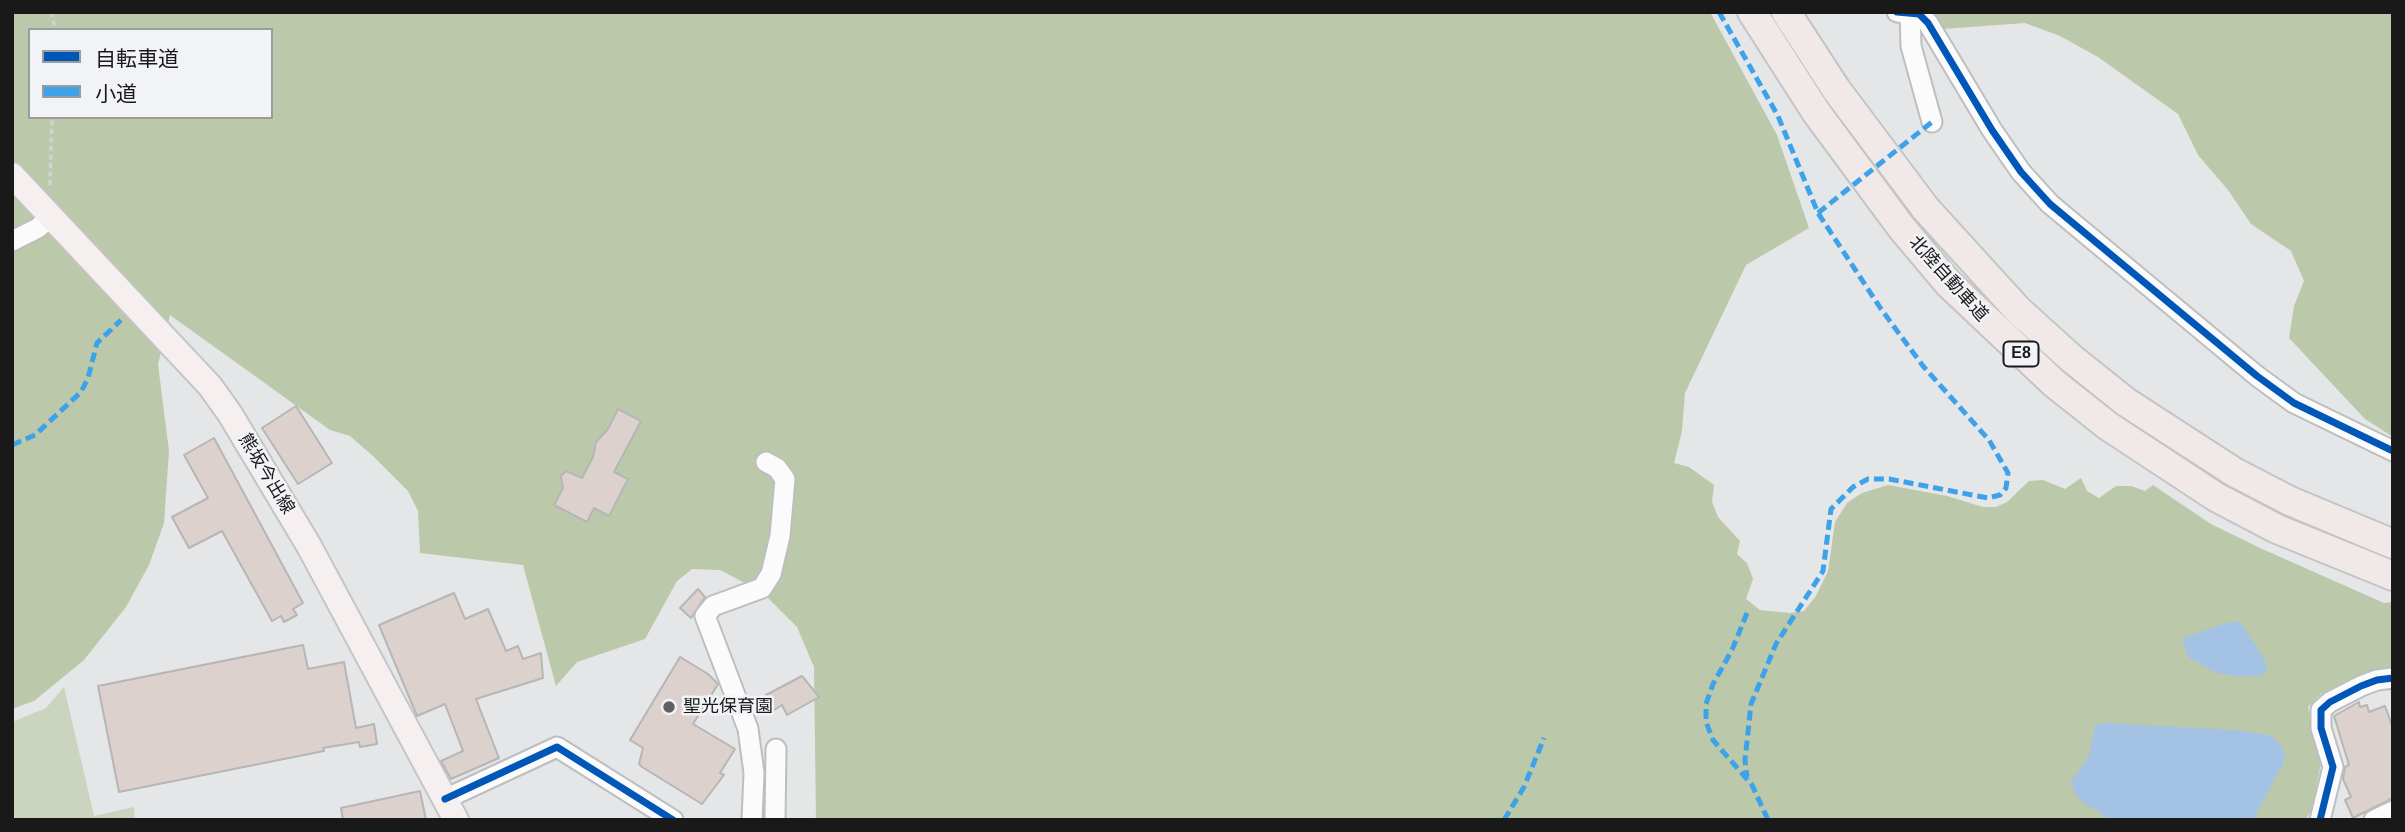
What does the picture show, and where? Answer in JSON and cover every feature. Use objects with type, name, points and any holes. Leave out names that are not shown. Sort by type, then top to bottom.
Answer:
[{"type":"highway","name":"北陸自動車道","points":[[1752,12],[1816,112],[1901,227],[1948,283],[2055,384],[2108,426],[2216,496],[2277,529],[2393,576]]},
{"type":"highway","name":"北陸自動車道","points":[[1786,12],[1836,89],[1926,209],[2018,310],[2071,358],[2126,402],[2234,472],[2290,501],[2393,544]]},
{"type":"main road","name":"熊坂今出線","points":[[12,175],[209,387],[230,414],[309,547],[450,809]]},
{"type":"street","points":[[1932,122],[1903,13],[1919,14],[1928,23],[1992,130],[2021,172],[2050,204],[2257,376],[2294,402],[2393,451]]},
{"type":"street","points":[[12,241],[38,228],[52,215]]},
{"type":"street","points":[[752,820],[754,773],[748,729],[705,616],[713,606],[762,588],[771,574],[780,536],[785,479],[777,468],[766,462]]},
{"type":"street","points":[[2319,820],[2333,767],[2321,728],[2321,710],[2330,702],[2361,686],[2393,678]]},
{"type":"street","points":[[450,809],[557,747],[673,820]]},
{"type":"street","points":[[775,820],[776,749]]},
{"type":"street","points":[[2374,820],[2393,811]]},
{"type":"path","points":[[52,119],[52,215]]},
{"type":"green space","points":[[12,12],[1710,12],[1777,135],[1809,228],[1746,265],[1685,393],[1682,431],[1674,463],[1689,467],[1714,485],[1712,502],[1718,517],[1740,541],[1737,554],[1747,563],[1753,579],[1746,599],[1760,610],[1790,613],[1804,611],[1816,596],[1828,571],[1835,522],[1847,503],[1862,493],[1888,485],[1947,496],[1983,507],[1996,507],[2007,502],[2029,481],[2043,480],[2065,489],[2081,478],[2087,491],[2099,498],[2116,486],[2131,486],[2145,491],[2153,485],[2211,524],[2260,548],[2384,603],[2393,602],[2393,668],[2370,671],[2321,694],[2308,707],[2322,759],[2312,808],[2306,820],[816,820],[814,667],[797,627],[762,592],[720,570],[692,569],[677,581],[645,639],[577,662],[556,686],[523,565],[420,553],[418,511],[408,491],[373,456],[350,436],[330,430],[170,315],[158,364],[169,451],[164,523],[149,565],[126,607],[84,660],[34,701],[12,709]]},
{"type":"green space","points":[[1931,12],[2393,12],[2393,437],[2365,419],[2289,338],[2294,306],[2304,281],[2291,251],[2251,224],[2228,190],[2198,155],[2178,114],[2098,57],[2060,36],[2025,23],[1943,29]]},
{"type":"green space","points":[[64,687],[94,816],[134,807],[135,820],[12,820],[12,722],[46,708]]},
{"type":"water","points":[[2230,622],[2240,622],[2262,655],[2268,669],[2261,675],[2243,677],[2217,673],[2189,658],[2183,645],[2185,637]]},
{"type":"water","points":[[2106,723],[2237,730],[2268,735],[2280,743],[2285,753],[2283,764],[2253,820],[2112,820],[2085,804],[2076,795],[2071,782],[2089,756],[2095,725]]},
{"type":"building","points":[[296,406],[332,463],[298,484],[262,428]]},
{"type":"building","points":[[618,409],[641,421],[614,472],[628,479],[609,516],[594,508],[587,522],[554,505],[563,488],[561,476],[566,471],[582,478],[593,457],[596,442],[608,429]]},
{"type":"building","points":[[214,438],[303,603],[293,609],[297,615],[284,622],[281,616],[272,621],[222,531],[189,548],[172,517],[208,498],[184,455]]},
{"type":"building","points":[[698,589],[705,597],[691,618],[680,608]]},
{"type":"building","points":[[454,593],[465,619],[488,609],[506,651],[518,646],[523,659],[541,653],[543,678],[476,699],[499,758],[451,779],[441,761],[463,751],[445,704],[417,716],[379,625]]},
{"type":"building","points":[[303,645],[308,669],[344,662],[356,728],[374,724],[377,744],[360,747],[359,742],[323,748],[324,751],[119,792],[98,686]]},
{"type":"building","points":[[680,657],[708,674],[718,684],[693,724],[735,749],[720,773],[724,775],[702,804],[642,767],[639,764],[643,748],[630,740]]},
{"type":"building","points":[[802,676],[819,697],[787,715],[782,705],[774,710],[766,695]]},
{"type":"building","points":[[2359,702],[2360,707],[2367,705],[2369,712],[2385,706],[2393,728],[2393,798],[2353,818],[2345,800],[2351,797],[2343,779],[2345,767],[2349,765],[2334,716]]},
{"type":"building","points":[[420,791],[426,820],[343,820],[341,808]]},
{"type":"marked path","points":[[1719,12],[1778,116],[1818,213],[1881,309],[1923,366],[1989,440],[2008,473],[2006,488],[2000,495],[1988,498],[1889,479],[1868,479],[1853,487],[1831,509],[1823,571],[1776,644],[1751,704],[1745,760],[1747,777]]},
{"type":"marked path","points":[[1818,213],[1932,122]]},
{"type":"marked path","points":[[12,445],[35,435],[81,392],[88,378],[97,343],[121,320]]},
{"type":"marked path","points":[[1747,613],[1732,650],[1713,684],[1706,704],[1706,722],[1713,740],[1752,785],[1768,820]]},
{"type":"marked path","points":[[1504,820],[1524,787],[1544,738]]},
{"type":"cycle path","points":[[1897,12],[1919,14],[1928,23],[1992,130],[2021,172],[2050,204],[2257,376],[2294,403],[2393,451]]},
{"type":"cycle path","points":[[2320,820],[2333,767],[2321,728],[2321,710],[2330,702],[2361,686],[2393,678]]},
{"type":"cycle path","points":[[445,799],[557,747],[673,820]]},
{"type":"place","name":"聖光保育園","points":[[669,707]]}]
